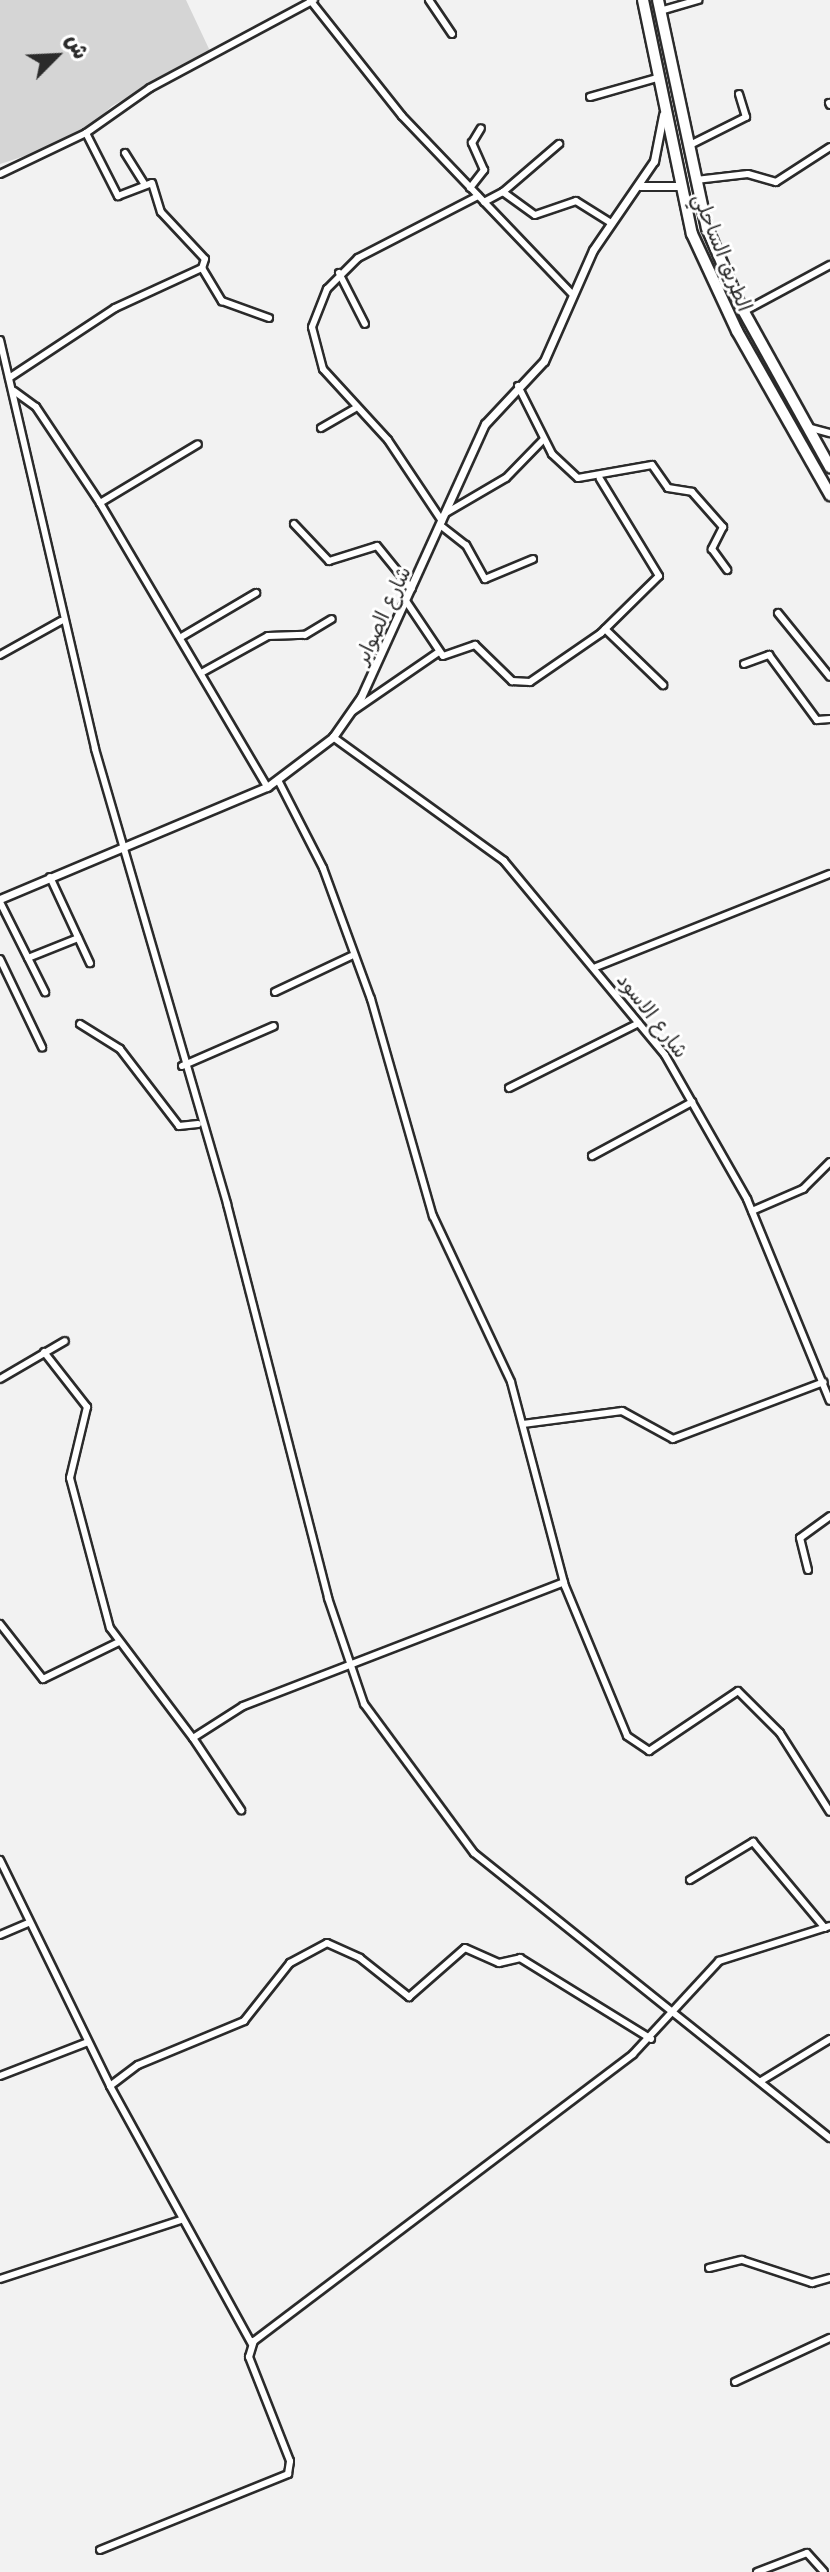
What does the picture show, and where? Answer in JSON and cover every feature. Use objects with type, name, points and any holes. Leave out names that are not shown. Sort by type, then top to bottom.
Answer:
[{"type":"highway","name":"الطريق الساحلي","points":[[643,0],[678,186],[737,331],[830,495]]},
{"type":"highway","name":"الطريق الساحلي","points":[[659,6],[692,180],[743,312],[830,467]]},
{"type":"street","points":[[429,0],[452,34]]},
{"type":"street","points":[[659,6],[698,0]]},
{"type":"street","points":[[0,174],[86,133],[150,88],[312,1],[470,188],[573,295]]},
{"type":"street","points":[[590,97],[657,78]]},
{"type":"street","points":[[685,148],[746,117],[739,94]]},
{"type":"street","name":"شارع الصوابر","points":[[0,901],[124,844],[267,787],[333,737],[353,711],[412,589],[485,424],[544,361],[610,222],[640,186],[663,115]]},
{"type":"street","points":[[470,188],[484,170],[472,143],[481,128]]},
{"type":"street","points":[[9,378],[115,308],[202,268],[205,259],[191,238],[164,216],[153,184],[144,184],[118,196],[86,133]]},
{"type":"street","points":[[484,202],[503,192],[559,144]]},
{"type":"street","points":[[692,180],[748,174],[776,182],[830,147]]},
{"type":"street","points":[[125,153],[144,184]]},
{"type":"street","points":[[640,186],[678,186]]},
{"type":"street","points":[[503,192],[525,212],[576,201],[610,222]]},
{"type":"street","points":[[478,196],[339,273],[318,307],[313,342],[323,369],[355,408],[388,440],[441,523],[466,545],[485,579],[533,559]]},
{"type":"street","points":[[743,312],[830,265]]},
{"type":"street","points":[[202,268],[228,306],[269,318]]},
{"type":"street","points":[[339,273],[365,324]]},
{"type":"street","points":[[0,343],[14,391],[61,621],[198,1124],[227,1204],[349,1665],[398,1756],[474,1853],[830,2138]]},
{"type":"street","points":[[518,386],[543,440],[578,478],[600,479],[652,465],[670,490],[689,489],[723,527],[712,549],[727,570]]},
{"type":"street","points":[[14,391],[36,407],[100,503],[183,636],[267,787]]},
{"type":"street","points":[[321,428],[355,408]]},
{"type":"street","points":[[807,427],[830,433]]},
{"type":"street","points":[[446,513],[506,478],[543,440]]},
{"type":"street","points":[[100,503],[198,444]]},
{"type":"street","points":[[406,601],[439,652],[448,657],[480,646],[522,685],[605,629],[659,576],[600,479]]},
{"type":"street","points":[[294,524],[329,561],[377,546],[412,589]]},
{"type":"street","points":[[183,636],[256,593]]},
{"type":"street","points":[[778,613],[830,677]]},
{"type":"street","points":[[203,672],[268,636],[305,635],[332,619]]},
{"type":"street","points":[[0,655],[61,621]]},
{"type":"street","points":[[605,629],[663,685]]},
{"type":"street","points":[[353,711],[439,652]]},
{"type":"street","points":[[744,664],[769,655],[817,720],[830,719]]},
{"type":"street","name":"شارع الاسود","points":[[333,737],[484,843],[596,967],[639,1023],[692,1102],[752,1211],[830,1401]]},
{"type":"street","points":[[278,780],[323,868],[351,956],[376,1014],[431,1210],[511,1382],[564,1582],[638,1750],[655,1748],[738,1691],[780,1733],[830,1812]]},
{"type":"street","points":[[596,967],[830,874]]},
{"type":"street","points":[[50,877],[90,963]]},
{"type":"street","points":[[0,901],[45,992]]},
{"type":"street","points":[[28,958],[78,938]]},
{"type":"street","points":[[275,992],[351,956]]},
{"type":"street","points":[[0,959],[42,1047]]},
{"type":"street","points":[[509,1088],[639,1023]]},
{"type":"street","points":[[80,1024],[120,1049],[179,1126],[198,1124]]},
{"type":"street","points":[[182,1066],[274,1026]]},
{"type":"street","points":[[592,1156],[692,1102]]},
{"type":"street","points":[[752,1211],[803,1189],[830,1162]]},
{"type":"street","points":[[0,1379],[65,1341]]},
{"type":"street","points":[[44,1352],[87,1407],[70,1478],[91,1575],[119,1642],[193,1738],[241,1810]]},
{"type":"street","points":[[523,1424],[622,1411],[673,1439],[824,1382]]},
{"type":"street","points":[[808,1570],[800,1538],[830,1516]]},
{"type":"street","points":[[193,1738],[243,1706],[564,1582]]},
{"type":"street","points":[[0,1624],[43,1679],[119,1642]]},
{"type":"street","points":[[100,2550],[288,2474],[290,2461],[249,2357],[252,2344],[651,2039],[726,1957],[828,1927],[752,1841],[690,1880]]},
{"type":"street","points":[[0,1860],[110,2086],[181,2220],[252,2344]]},
{"type":"street","points":[[0,1935],[28,1923]]},
{"type":"street","points":[[110,2086],[138,2065],[244,2021],[290,1963],[327,1943],[360,1958],[409,1997],[465,1948],[499,1963],[520,1958],[651,2039]]},
{"type":"street","points":[[761,2081],[830,2039]]},
{"type":"street","points":[[0,2076],[88,2042]]},
{"type":"street","points":[[0,2279],[181,2220]]},
{"type":"street","points":[[709,2268],[742,2260],[812,2283],[830,2278]]},
{"type":"street","points":[[735,2382],[830,2338]]},
{"type":"street","points":[[757,2572],[807,2553],[824,2572]]},
{"type":"shaded area","points":[[0,0],[186,0],[210,51],[112,106],[77,139],[0,164]]}]
